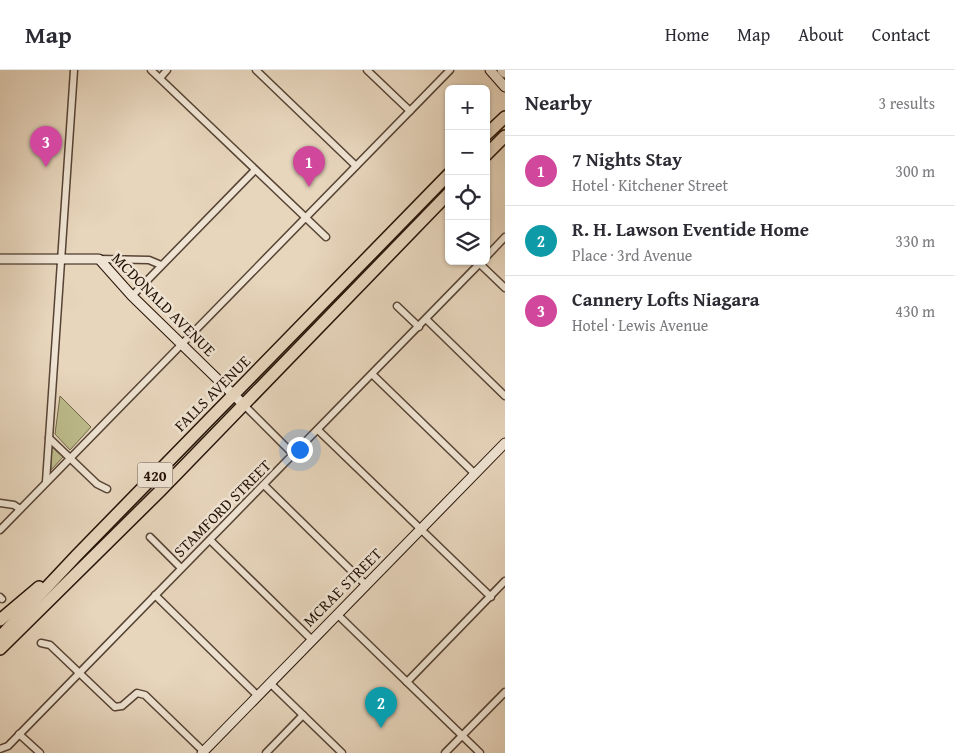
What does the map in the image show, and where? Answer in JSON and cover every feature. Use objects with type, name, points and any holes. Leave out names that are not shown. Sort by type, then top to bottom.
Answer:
[{"type":"highway","points":[[490,131],[505,116]]},
{"type":"highway","points":[[490,141],[505,126]]},
{"type":"highway","points":[[490,151],[505,136]]},
{"type":"highway","name":"FALLS AVENUE","points":[[0,637],[76,555],[448,175]]},
{"type":"highway","points":[[355,289],[391,244],[445,188]]},
{"type":"highway","name":"FALLS AVENUE","points":[[0,649],[244,405],[445,197]]},
{"type":"highway","points":[[0,620],[76,555]]},
{"type":"highway","points":[[0,657],[22,634],[37,612]]},
{"type":"street","points":[[46,482],[74,70]]},
{"type":"street","points":[[151,70],[326,237]]},
{"type":"street","points":[[160,78],[167,70]]},
{"type":"street","points":[[256,70],[356,166]]},
{"type":"street","points":[[367,70],[410,111]]},
{"type":"street","points":[[0,530],[450,70]]},
{"type":"street","points":[[490,70],[505,87]]},
{"type":"street","points":[[502,70],[505,73]]},
{"type":"street","points":[[132,296],[255,170]]},
{"type":"street","points":[[490,253],[505,237]]},
{"type":"street","points":[[0,259],[149,260],[161,265]]},
{"type":"street","name":"MCDONALD AVENUE","points":[[99,259],[132,296],[294,455]]},
{"type":"street","name":"STAMFORD STREET","points":[[0,750],[8,746],[479,265]]},
{"type":"street","points":[[483,265],[505,288]]},
{"type":"street","points":[[397,306],[418,327]]},
{"type":"street","points":[[426,319],[505,396]]},
{"type":"street","points":[[372,374],[475,474]]},
{"type":"street","points":[[318,430],[491,597]]},
{"type":"street","points":[[49,438],[97,484],[107,489]]},
{"type":"street","name":"MCRAE STREET","points":[[203,753],[270,682],[505,443]]},
{"type":"street","points":[[264,485],[366,585]]},
{"type":"street","points":[[0,503],[14,505],[20,509]]},
{"type":"street","points":[[150,537],[181,568]]},
{"type":"street","points":[[210,540],[312,640]]},
{"type":"street","points":[[407,682],[491,597],[505,580]]},
{"type":"street","points":[[155,595],[258,696]]},
{"type":"street","points":[[337,614],[480,753]]},
{"type":"street","points":[[41,643],[50,645],[115,707],[122,706],[132,695],[140,692],[145,695],[203,753]]},
{"type":"street","points":[[270,682],[342,753]]},
{"type":"street","points":[[445,753],[505,692]]},
{"type":"street","points":[[270,752],[303,715]]},
{"type":"street","points":[[19,734],[40,753]]},
{"type":"shaded area","points":[[60,396],[91,427],[70,450],[55,434]]},
{"type":"shaded area","points":[[53,448],[63,457],[51,470],[51,450]]},
{"type":"place","name":"Cannery Lofts Niagara","points":[[46,167]]},
{"type":"place","name":"7 Nights Stay","points":[[309,187]]},
{"type":"place","name":"R. H. Lawson Eventide Home","points":[[381,728]]}]
